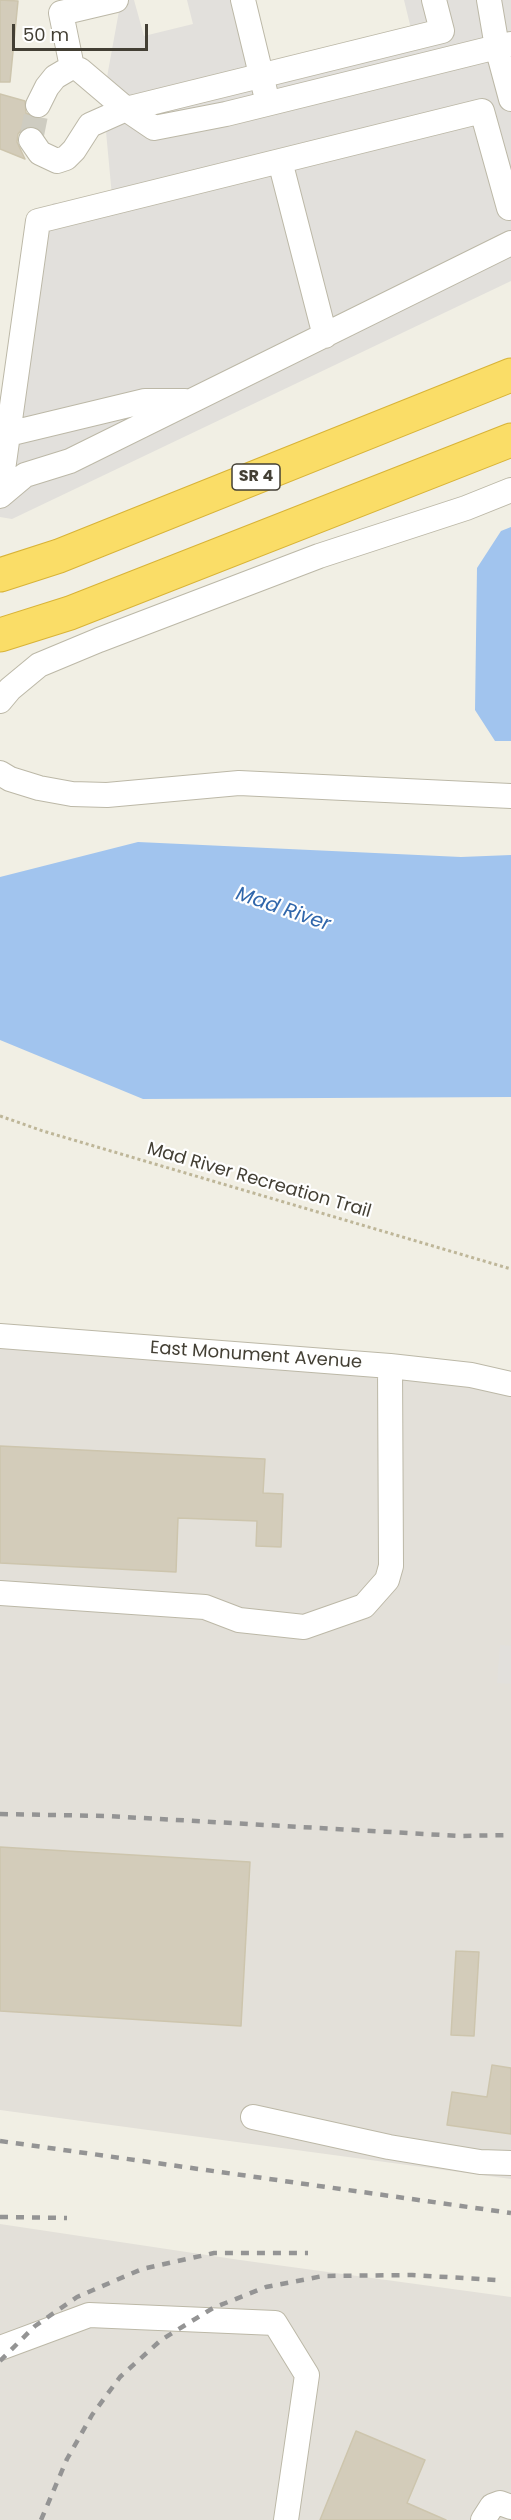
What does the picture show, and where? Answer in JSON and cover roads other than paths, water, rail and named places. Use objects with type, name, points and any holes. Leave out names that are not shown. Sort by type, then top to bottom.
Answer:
[{"type":"highway","name":"SR 4","points":[[0,575],[70,552],[511,375]]},
{"type":"highway","points":[[0,635],[70,613],[511,440]]},
{"type":"street","points":[[72,67],[61,13],[116,0]]},
{"type":"street","points":[[243,0],[268,103]]},
{"type":"street","points":[[31,140],[40,153],[57,161],[66,158],[74,150],[90,125],[126,109],[442,31],[434,0]]},
{"type":"street","points":[[489,0],[504,45],[511,99]]},
{"type":"street","points":[[72,67],[80,70],[126,109],[154,129],[504,45]]},
{"type":"street","points":[[38,105],[46,87],[55,77],[72,67]]},
{"type":"street","points":[[0,494],[38,221],[482,111],[509,208]]},
{"type":"street","points":[[280,161],[325,336]]},
{"type":"street","points":[[0,494],[25,475],[70,461],[511,243]]},
{"type":"street","points":[[8,434],[145,401],[192,401]]},
{"type":"street","points":[[0,701],[10,689],[39,665],[319,556],[466,508],[511,490]]},
{"type":"street","points":[[0,773],[10,779],[39,788],[72,794],[107,795],[239,783],[511,796]]},
{"type":"street","name":"East Monument Avenue","points":[[0,1336],[390,1366],[471,1375],[511,1384]]},
{"type":"street","points":[[0,1593],[205,1607],[239,1620],[304,1627],[364,1606],[387,1580],[391,1566],[390,1366]]},
{"type":"street","points":[[253,2117],[389,2147],[480,2162],[511,2163]]},
{"type":"street","points":[[0,2348],[89,2315],[275,2323],[307,2375],[286,2520]]},
{"type":"water","points":[[511,527],[511,741],[495,741],[475,710],[477,568],[501,531]]},
{"type":"water","name":"Mad River","points":[[138,842],[461,857],[511,855],[511,1097],[143,1099],[0,1040],[0,877]]},
{"type":"tunnel","points":[[31,140],[38,105]]},
{"type":"railway","points":[[0,1814],[107,1816],[460,1836],[511,1835]]},
{"type":"railway","points":[[0,2141],[511,2213]]},
{"type":"railway","points":[[0,2217],[67,2218]]},
{"type":"railway","points":[[0,2361],[35,2326],[77,2297],[142,2269],[214,2253],[308,2253]]},
{"type":"railway","points":[[41,2520],[67,2459],[92,2415],[120,2377],[161,2340],[213,2308],[266,2287],[323,2276],[412,2275],[496,2280]]}]
